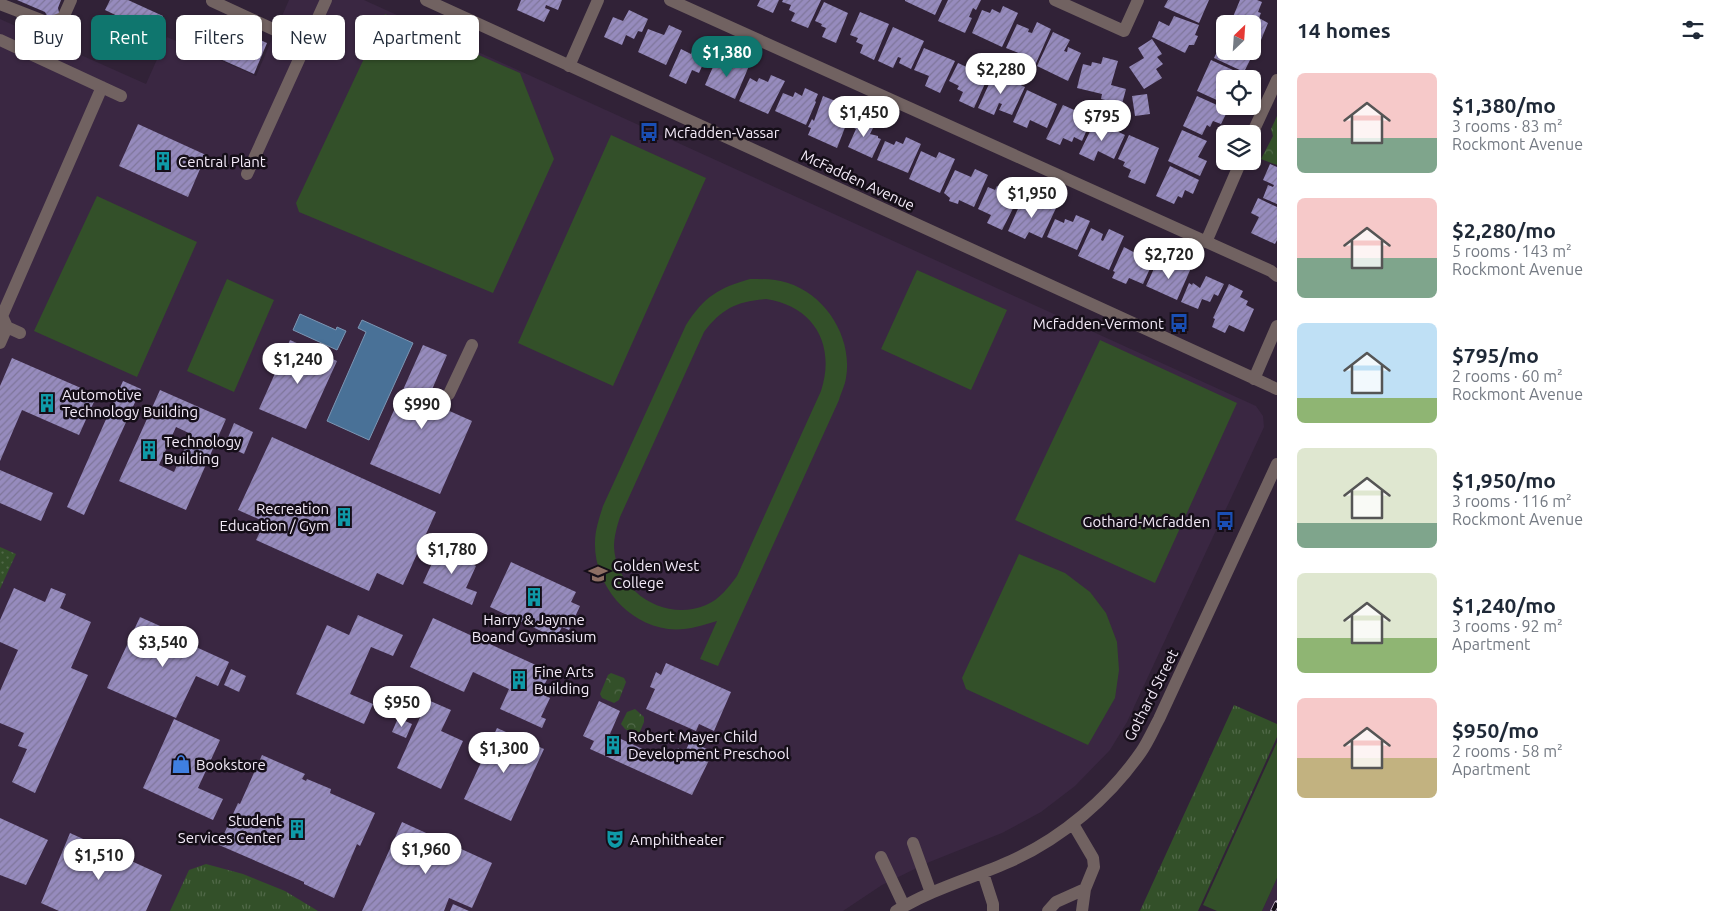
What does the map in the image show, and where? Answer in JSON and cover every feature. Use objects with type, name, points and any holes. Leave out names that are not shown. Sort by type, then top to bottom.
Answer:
[{"type":"street","points":[[0,4],[49,23],[63,18],[71,0]]},
{"type":"street","points":[[319,15],[326,0]]},
{"type":"street","name":"McFadden Avenue","points":[[426,0],[1277,389]]},
{"type":"street","points":[[569,66],[598,0]]},
{"type":"street","points":[[670,0],[1272,271],[1277,276]]},
{"type":"street","points":[[1055,0],[1124,30],[1138,0]]},
{"type":"street","points":[[212,1],[272,29]]},
{"type":"street","points":[[0,40],[121,96]]},
{"type":"street","points":[[247,174],[298,60]]},
{"type":"street","points":[[1256,125],[1277,80]]},
{"type":"street","points":[[0,342],[3,325],[2,316],[102,87]]},
{"type":"street","points":[[1206,242],[1237,170]]},
{"type":"street","points":[[3,325],[20,333]]},
{"type":"street","points":[[1254,378],[1277,326]]},
{"type":"street","points":[[449,394],[472,345]]},
{"type":"street","name":"Gothard Street","points":[[900,909],[1039,847],[1073,824],[1101,799],[1141,752],[1159,719],[1277,464]]},
{"type":"street","points":[[1073,824],[1093,858],[1094,867],[1085,889],[1082,911]]},
{"type":"street","points":[[913,844],[931,894]]},
{"type":"street","points":[[881,857],[900,909]]},
{"type":"street","points":[[983,873],[993,904],[993,911]]},
{"type":"street","points":[[1048,911],[1056,902],[1085,889]]},
{"type":"shaded area","name":"Golden West College","points":[[289,0],[364,0],[397,15],[355,15],[355,60],[479,60],[479,52],[1256,406],[1263,416],[1264,427],[1127,722],[1110,750],[1075,786],[1041,812],[1002,833],[927,863],[882,885],[843,911],[0,911],[0,19],[15,26],[15,60],[81,60],[81,55],[146,84],[157,60],[166,60],[167,37],[176,41],[176,60],[219,60],[256,76],[272,39],[272,60],[345,60],[345,15],[282,15]]},
{"type":"shaded area","points":[[1277,878],[1277,911],[1262,911]]},
{"type":"green space","points":[[479,55],[520,73],[554,159],[493,293],[299,212],[296,203],[363,60],[479,60]]},
{"type":"green space","points":[[1277,116],[1277,165],[1261,159],[1273,136],[1271,129]]},
{"type":"green space","points":[[611,135],[706,178],[613,386],[518,343]]},
{"type":"green space","points":[[97,196],[197,242],[137,377],[34,331]]},
{"type":"green space","points":[[917,270],[1007,310],[971,390],[881,349]]},
{"type":"green space","points":[[227,279],[274,300],[234,392],[187,371]]},
{"type":"green space","points":[[750,279],[765,279],[788,283],[814,297],[834,320],[841,334],[847,363],[845,381],[839,400],[718,666],[700,659],[717,621],[693,628],[668,629],[653,626],[639,619],[616,600],[607,587],[600,573],[596,558],[595,538],[603,506],[686,325],[699,307],[713,295],[729,286]],"holes":[[[766,299],[783,303],[797,310],[817,330],[823,344],[825,358],[825,374],[821,391],[737,576],[720,596],[706,605],[675,610],[659,606],[645,599],[623,577],[617,563],[614,547],[620,517],[704,332],[710,324],[723,312],[738,304]]]},
{"type":"green space","points":[[1100,340],[1237,403],[1155,583],[1015,520]]},
{"type":"green space","points":[[0,547],[16,554],[0,589]]},
{"type":"green space","points":[[1019,554],[1065,573],[1090,592],[1106,613],[1117,642],[1119,670],[1115,698],[1088,745],[966,689],[962,678]]},
{"type":"green space","points":[[611,673],[624,678],[626,682],[619,700],[614,703],[602,698],[600,694],[608,675]]},
{"type":"green space","points":[[1234,705],[1277,724],[1277,737],[1198,911],[1140,911]]},
{"type":"green space","points":[[635,709],[644,717],[639,734],[635,731],[632,733],[621,724],[627,712]]},
{"type":"green space","points":[[1277,742],[1277,878],[1262,911],[1217,911],[1203,905]]},
{"type":"green space","points":[[206,864],[243,874],[285,891],[318,911],[170,911],[189,870]]},
{"type":"water","points":[[300,314],[336,330],[337,327],[346,331],[337,350],[293,330]]},
{"type":"water","points":[[362,320],[413,343],[369,440],[327,421],[366,332],[358,328]]},
{"type":"building","points":[[17,0],[61,0],[58,8],[60,15],[47,15],[45,12]]},
{"type":"building","points":[[110,0],[128,0],[161,15],[115,15],[105,10]]},
{"type":"building","points":[[521,0],[562,0],[558,10],[546,5],[545,8],[550,10],[544,22],[517,10]]},
{"type":"building","points":[[760,0],[779,0],[773,13],[757,6]]},
{"type":"building","points":[[783,0],[821,0],[808,28],[791,21],[795,13],[789,10],[791,5],[782,2]]},
{"type":"building","points":[[905,0],[942,0],[935,15]]},
{"type":"building","points":[[948,0],[981,0],[976,10],[973,8],[969,17],[972,18],[965,33],[938,21]]},
{"type":"building","points":[[1168,0],[1209,0],[1199,23],[1164,7]]},
{"type":"building","points":[[1240,0],[1257,0],[1262,2],[1258,12],[1261,13],[1260,15],[1234,15]]},
{"type":"building","points":[[824,2],[848,13],[836,43],[822,37],[826,28],[815,21]]},
{"type":"building","points":[[1003,6],[1018,13],[1002,47],[972,33],[982,10],[990,13],[992,9],[1000,13]]},
{"type":"building","points":[[629,10],[648,19],[642,32],[638,31],[634,39],[626,35],[622,45],[604,37],[613,17],[623,21]]},
{"type":"building","points":[[860,12],[889,24],[874,60],[860,53],[863,45],[856,42],[858,38],[850,35]]},
{"type":"building","points":[[1174,16],[1199,25],[1195,35],[1198,36],[1194,45],[1189,45],[1185,53],[1152,37],[1159,21],[1169,26]]},
{"type":"building","points":[[1261,19],[1268,23],[1261,40]]},
{"type":"building","points":[[1037,22],[1051,29],[1033,70],[1023,66],[1024,63],[1018,60],[1021,54],[1006,48],[1017,24],[1029,29],[1028,32],[1032,33]]},
{"type":"building","points":[[669,25],[682,31],[666,65],[638,52],[648,29],[664,35]]},
{"type":"building","points":[[893,27],[924,41],[911,69],[899,63],[901,58],[898,57],[893,68],[878,61]]},
{"type":"building","points":[[1053,32],[1070,40],[1064,51],[1067,52],[1068,47],[1081,53],[1068,81],[1037,66]]},
{"type":"building","points":[[1152,39],[1162,54],[1157,57],[1163,64],[1156,69],[1162,78],[1144,89],[1129,67],[1144,58],[1138,48]]},
{"type":"building","points":[[262,41],[267,43],[262,55]]},
{"type":"building","points":[[696,42],[714,51],[708,65],[703,64],[699,73],[692,70],[686,84],[669,76],[681,49],[691,54]]},
{"type":"building","points":[[924,48],[955,61],[940,93],[925,86],[929,76],[914,70]]},
{"type":"building","points":[[1103,57],[1118,61],[1111,85],[1126,89],[1122,104],[1101,99],[1102,94],[1077,88],[1083,64],[1091,66],[1092,62],[1101,64]]},
{"type":"building","points":[[222,60],[260,60],[254,74]]},
{"type":"building","points":[[716,60],[732,69],[736,60],[749,66],[735,99],[705,85]]},
{"type":"building","points":[[1211,60],[1233,70],[1216,70],[1216,100],[1197,91]]},
{"type":"building","points":[[1218,60],[1250,60],[1245,70],[1240,70]]},
{"type":"building","points":[[958,63],[988,77],[974,108],[959,101],[963,92],[957,89],[959,86],[949,81]]},
{"type":"building","points":[[994,73],[1025,87],[1012,115],[999,110],[1002,104],[999,103],[994,115],[978,108]]},
{"type":"building","points":[[771,75],[785,81],[768,114],[739,101],[750,78],[757,82],[759,78],[768,82]]},
{"type":"building","points":[[805,88],[818,94],[806,125],[775,111],[783,93],[793,97],[795,92],[802,96]]},
{"type":"building","points":[[1027,90],[1057,104],[1047,128],[1030,120],[1027,128],[1013,122]]},
{"type":"building","points":[[1147,94],[1150,114],[1135,116],[1132,96]]},
{"type":"building","points":[[823,96],[838,102],[832,117],[846,125],[837,148],[808,135],[811,128],[808,127],[812,119],[814,121]]},
{"type":"building","points":[[1197,96],[1216,105],[1216,115],[1226,115],[1221,124],[1213,121],[1210,127],[1207,125],[1202,135],[1183,126]]},
{"type":"building","points":[[1063,105],[1092,118],[1082,141],[1074,137],[1072,142],[1063,138],[1060,145],[1046,139]]},
{"type":"building","points":[[857,116],[875,124],[870,134],[881,139],[872,158],[848,147],[856,129],[852,127]]},
{"type":"building","points":[[1095,121],[1125,135],[1114,159],[1098,151],[1094,161],[1079,154]]},
{"type":"building","name":"Central Plant","points":[[138,124],[206,155],[188,197],[119,166]]},
{"type":"building","points":[[1182,130],[1207,141],[1198,157],[1207,161],[1200,176],[1168,161]]},
{"type":"building","points":[[1129,135],[1159,148],[1145,184],[1128,177],[1131,170],[1123,166],[1125,162],[1118,159]]},
{"type":"building","points":[[906,137],[921,144],[908,173],[877,160],[885,141],[894,145],[896,141],[903,144]]},
{"type":"building","points":[[921,151],[936,158],[939,152],[955,159],[940,193],[909,179]]},
{"type":"building","points":[[1270,164],[1277,167],[1277,204],[1263,198],[1268,185],[1273,187],[1274,185],[1263,180]]},
{"type":"building","points":[[1170,166],[1199,180],[1193,194],[1185,190],[1182,198],[1178,196],[1174,204],[1156,196]]},
{"type":"building","points":[[975,169],[988,175],[974,207],[959,200],[958,204],[949,201],[950,198],[944,193],[955,170],[971,177]]},
{"type":"building","points":[[1008,182],[1023,189],[1002,230],[987,223],[991,215],[978,209],[988,187],[995,190],[997,186],[1004,190]]},
{"type":"building","points":[[1258,198],[1277,207],[1277,240],[1275,244],[1251,233],[1259,217],[1251,213]]},
{"type":"building","points":[[1042,199],[1057,206],[1042,238],[1029,232],[1025,239],[1008,231],[1022,200],[1034,205],[1033,208],[1037,210]]},
{"type":"building","points":[[1076,215],[1090,221],[1077,250],[1047,237],[1055,219],[1064,223],[1065,219],[1073,222]]},
{"type":"building","points":[[1091,228],[1103,234],[1101,240],[1103,241],[1109,229],[1124,236],[1109,270],[1078,256]]},
{"type":"building","points":[[1124,247],[1139,255],[1143,247],[1157,253],[1143,284],[1129,278],[1126,284],[1112,278],[1115,272],[1113,271]]},
{"type":"building","points":[[1157,262],[1170,268],[1168,271],[1172,272],[1177,262],[1191,268],[1177,300],[1146,286]]},
{"type":"building","points":[[1206,276],[1224,284],[1218,296],[1214,294],[1210,302],[1202,299],[1198,309],[1181,302],[1189,283],[1192,285],[1193,283],[1200,288]]},
{"type":"building","points":[[1229,284],[1243,291],[1240,297],[1248,301],[1246,305],[1254,309],[1244,332],[1229,325],[1225,333],[1212,327],[1215,319],[1213,318]]},
{"type":"building","points":[[290,340],[337,361],[306,429],[259,409]]},
{"type":"building","points":[[423,345],[447,355],[427,401],[472,421],[440,494],[370,464]]},
{"type":"building","name":"Automotive Technology Building","points":[[12,358],[97,395],[79,435],[22,410],[0,461],[0,386]]},
{"type":"building","name":"Automotive Technology Building","points":[[123,381],[141,389],[84,515],[67,507]]},
{"type":"building","name":"Technology Building","points":[[160,390],[226,419],[186,510],[119,481]],"holes":[[[176,427],[191,434],[174,472],[159,465]]]},
{"type":"building","points":[[234,423],[253,432],[244,454],[225,445]]},
{"type":"building","name":"Recreation Education / Gym","points":[[272,437],[436,512],[403,585],[377,573],[369,591],[256,540],[265,522],[238,510]]},
{"type":"building","points":[[0,470],[53,493],[41,521],[0,503]]},
{"type":"building","points":[[447,543],[468,553],[464,560],[476,566],[466,588],[477,592],[472,605],[423,583],[433,561],[438,564]]},
{"type":"building","name":"Harry & Jaynne Boand Gymnasium","points":[[511,562],[576,592],[571,602],[580,606],[569,630],[562,627],[556,638],[490,607]]},
{"type":"building","points":[[14,588],[45,602],[51,588],[66,594],[60,608],[91,622],[71,668],[88,675],[35,793],[12,782],[27,749],[18,746],[24,733],[0,723],[0,691],[18,650],[0,642],[0,620]]},
{"type":"building","points":[[358,615],[403,635],[393,656],[371,647],[350,694],[373,704],[364,724],[296,694],[327,625],[349,635]]},
{"type":"building","points":[[140,617],[187,638],[185,642],[229,662],[218,686],[196,676],[176,718],[107,688]]},
{"type":"building","name":"Fine Arts Building","points":[[433,618],[551,672],[540,693],[550,698],[541,717],[546,719],[542,728],[500,709],[509,689],[473,672],[464,692],[410,667]]},
{"type":"building","points":[[666,663],[731,692],[714,731],[699,724],[696,731],[646,709],[655,689],[650,687],[656,672],[661,675]]},
{"type":"building","points":[[231,669],[246,676],[239,692],[224,685]]},
{"type":"building","points":[[428,700],[451,710],[441,731],[463,741],[441,789],[397,768]]},
{"type":"building","name":"Robert Mayer Child Development Preschool","points":[[599,701],[620,711],[610,734],[671,762],[678,748],[685,752],[690,741],[713,752],[692,795],[590,749],[594,741],[583,736]]},
{"type":"building","points":[[398,718],[412,724],[406,738],[392,732]]},
{"type":"building","name":"Bookstore","points":[[174,719],[220,740],[198,788],[223,799],[213,820],[143,788]]},
{"type":"building","points":[[497,728],[544,749],[511,821],[464,799]]},
{"type":"building","name":"Student Services Center","points":[[262,755],[305,774],[302,779],[306,781],[307,779],[331,789],[330,793],[375,813],[360,846],[357,844],[334,898],[304,884],[304,882],[219,845]]},
{"type":"building","points":[[0,818],[48,840],[26,885],[0,875]]},
{"type":"building","points":[[402,822],[492,863],[472,908],[449,898],[444,911],[362,911]]},
{"type":"building","points":[[70,833],[162,875],[146,911],[59,911],[41,903]]},
{"type":"building","points":[[453,904],[469,911],[450,911]]},
{"type":"railway","points":[[1273,911],[1277,903]]},
{"type":"place","name":"Mcfadden-Vassar","points":[[649,132]]},
{"type":"place","name":"Central Plant","points":[[163,161]]},
{"type":"place","name":"Mcfadden-Vermont","points":[[1179,323]]},
{"type":"place","name":"Automotive Technology Building","points":[[47,403]]},
{"type":"place","name":"Technology Building","points":[[149,450]]},
{"type":"place","name":"Recreation Education / Gym","points":[[344,517]]},
{"type":"place","name":"Gothard-Mcfadden","points":[[1225,521]]},
{"type":"place","name":"Golden West College","points":[[598,574]]},
{"type":"place","name":"Harry & Jaynne Boand Gymnasium","points":[[534,597]]},
{"type":"place","name":"Fine Arts Building","points":[[519,680]]},
{"type":"place","name":"Robert Mayer Child Development Preschool","points":[[613,745]]},
{"type":"place","name":"Bookstore","points":[[181,764]]},
{"type":"place","name":"Student Services Center","points":[[297,829]]},
{"type":"place","name":"Amphitheater","points":[[615,839]]}]
